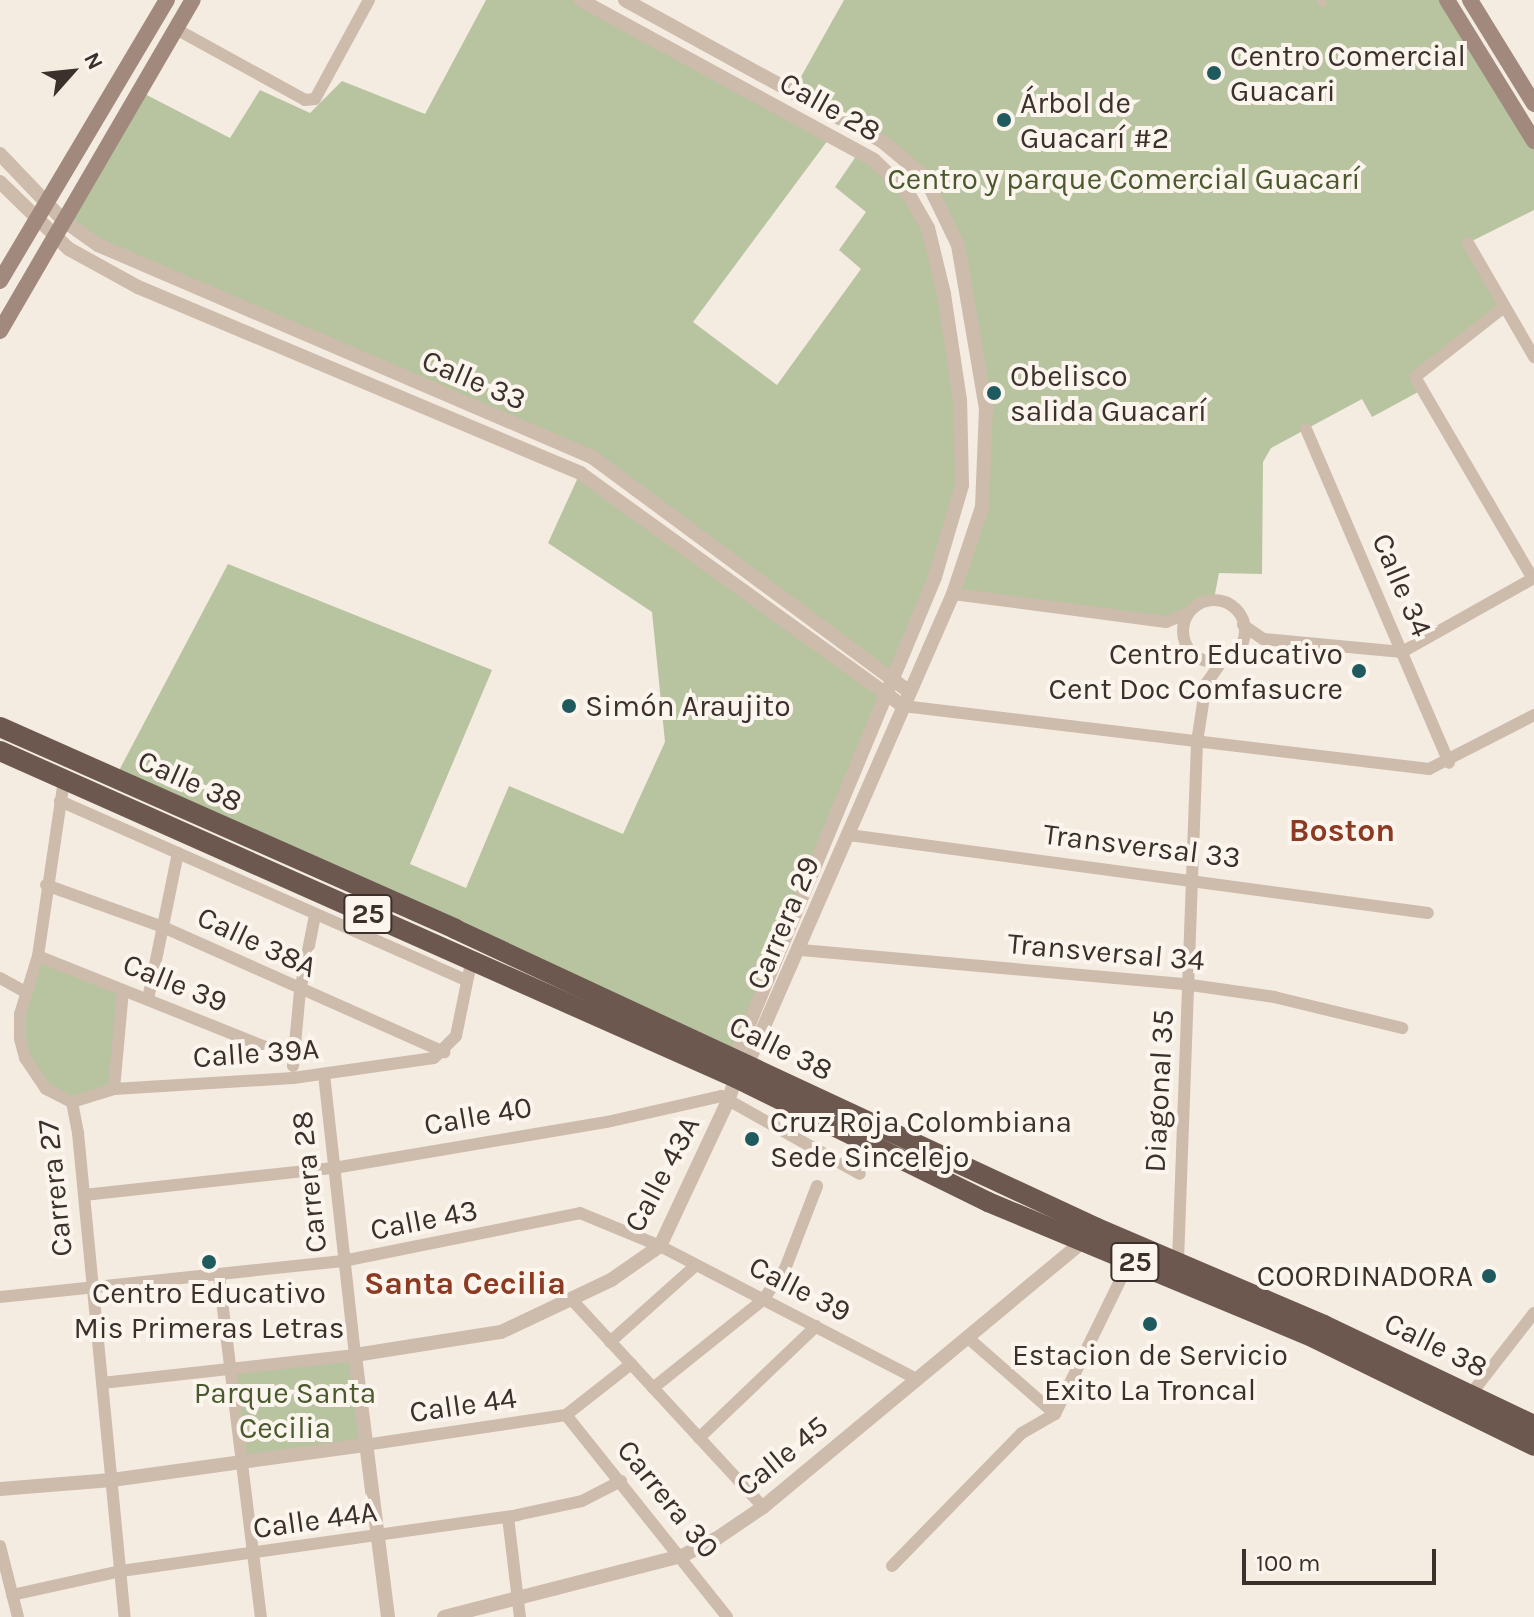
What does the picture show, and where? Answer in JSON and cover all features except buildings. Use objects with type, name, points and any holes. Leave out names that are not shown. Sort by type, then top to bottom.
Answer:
[{"type":"highway","name":"Calle 38","points":[[0,727],[740,1067],[1090,1235],[1130,1260],[1465,1402],[1534,1425]]},
{"type":"highway","name":"Calle 38","points":[[0,751],[472,958],[740,1067]]},
{"type":"highway","name":"Calle 38","points":[[1090,1235],[1178,1261],[1465,1402],[1534,1446]]},
{"type":"main road","points":[[0,281],[167,0]]},
{"type":"main road","points":[[0,331],[193,0]]},
{"type":"main road","points":[[1447,0],[1534,141]]},
{"type":"main road","points":[[1470,0],[1534,104]]},
{"type":"street","points":[[176,29],[305,100],[315,99],[369,0]]},
{"type":"street","name":"Calle 28","points":[[581,0],[874,160],[908,193],[928,228],[944,294],[960,400],[962,485]]},
{"type":"street","name":"Calle 28","points":[[625,0],[883,142],[925,177],[958,245],[986,408]]},
{"type":"street","name":"Calle 33","points":[[0,154],[63,220],[98,245],[142,267],[592,457],[910,692]]},
{"type":"street","name":"Calle 33","points":[[0,182],[54,236],[88,261],[138,287],[580,473],[903,706]]},
{"type":"street","points":[[1468,243],[1534,357]]},
{"type":"street","points":[[953,594],[1166,622],[1206,601],[1225,601],[1243,625],[1263,639],[1402,652],[1534,578],[1417,384],[1417,372],[1504,307]]},
{"type":"street","points":[[441,417],[450,398]]},
{"type":"street","name":"Carrera 29","points":[[740,1067],[801,950],[953,594],[982,507],[986,408]]},
{"type":"street","name":"Calle 34","points":[[1306,429],[1449,763]]},
{"type":"street","name":"Carrera 29","points":[[740,1067],[883,694],[935,577],[962,485]]},
{"type":"street","points":[[1185,643],[1188,613]]},
{"type":"street","points":[[1166,622],[1195,657],[1206,684]]},
{"type":"street","points":[[1236,653],[1243,625]]},
{"type":"street","points":[[1195,657],[1222,661],[1263,639]]},
{"type":"street","name":"Diagonal 35","points":[[1178,1261],[1196,879],[1197,742],[1206,684],[1222,661]]},
{"type":"street","points":[[910,692],[921,707]]},
{"type":"street","points":[[903,706],[1429,769],[1449,763],[1534,715]]},
{"type":"street","name":"Carrera 27","points":[[64,780],[46,885],[38,956],[20,1014],[25,1058],[46,1089],[72,1102],[84,1195],[125,1617]]},
{"type":"street","points":[[60,801],[466,980]]},
{"type":"street","name":"Transversal 33","points":[[849,835],[1196,879],[1428,913]]},
{"type":"street","points":[[148,999],[178,853]]},
{"type":"street","name":"Calle 38A","points":[[46,885],[163,927],[300,991],[444,1052]]},
{"type":"street","points":[[293,1078],[300,991],[315,915]]},
{"type":"street","name":"Transversal 34","points":[[801,950],[1191,985],[1274,997],[1402,1028]]},
{"type":"street","name":"Calle 39","points":[[38,956],[293,1058]]},
{"type":"street","points":[[444,1052],[456,1036],[472,958]]},
{"type":"street","points":[[0,978],[25,992]]},
{"type":"street","points":[[114,1089],[123,991]]},
{"type":"street","name":"Calle 39A","points":[[72,1102],[114,1089],[293,1078],[419,1062],[444,1052]]},
{"type":"street","name":"Calle 43A","points":[[102,1383],[355,1355],[501,1332],[573,1301],[660,1246],[728,1101],[740,1067]]},
{"type":"street","name":"Carrera 28","points":[[324,1074],[343,1261],[388,1617]]},
{"type":"street","name":"Calle 40","points":[[84,1195],[334,1168],[607,1122],[713,1096],[728,1101]]},
{"type":"street","points":[[728,1101],[860,1174]]},
{"type":"street","points":[[653,1388],[763,1300],[785,1269],[817,1186]]},
{"type":"street","name":"Calle 43","points":[[0,1297],[343,1261],[580,1213],[660,1246]]},
{"type":"street","name":"Calle 45","points":[[444,1617],[518,1601],[682,1556],[763,1507],[1090,1235]]},
{"type":"street","name":"Calle 39","points":[[660,1246],[917,1379]]},
{"type":"street","points":[[892,1566],[1022,1433],[1055,1414],[1130,1260]]},
{"type":"street","points":[[610,1342],[696,1265]]},
{"type":"street","points":[[219,1276],[261,1617]]},
{"type":"street","points":[[573,1301],[763,1507]]},
{"type":"street","points":[[1465,1402],[1534,1313]]},
{"type":"street","points":[[699,1438],[816,1326]]},
{"type":"street","points":[[967,1337],[1055,1414]]},
{"type":"street","name":"Calle 44","points":[[0,1489],[112,1480],[566,1415],[631,1364]]},
{"type":"street","name":"Carrera 30","points":[[566,1415],[682,1556],[727,1617]]},
{"type":"street","name":"Calle 44A","points":[[12,1595],[121,1571],[253,1556],[508,1517],[582,1501],[621,1481]]},
{"type":"street","points":[[508,1517],[520,1617]]},
{"type":"street","points":[[0,1546],[18,1617]]},
{"type":"green space","points":[[486,0],[581,0],[831,136],[693,322],[777,385],[861,269],[839,250],[866,212],[835,187],[859,152],[908,193],[944,294],[962,485],[890,679],[592,457],[142,267],[63,220],[139,91],[230,138],[260,90],[310,113],[342,81],[425,114]]},
{"type":"green space","name":"Centro y parque Comercial Guacarí","points":[[844,0],[1447,0],[1534,141],[1534,210],[1468,243],[1504,307],[1417,372],[1420,391],[1372,417],[1362,399],[1271,448],[1263,462],[1262,574],[1219,573],[1214,599],[1188,613],[1166,622],[953,594],[972,539],[989,446],[964,276],[925,177],[793,91]]},
{"type":"green space","points":[[580,473],[883,694],[735,1058],[114,780],[228,564],[492,670],[410,864],[466,888],[509,786],[623,834],[665,742],[652,612],[548,543]]},
{"type":"green space","points":[[38,956],[123,991],[114,1089],[72,1102],[46,1089],[20,1039]]},
{"type":"green space","name":"Parque Santa Cecilia","points":[[355,1355],[365,1445],[242,1463],[232,1369]]},
{"type":"place","name":"Centro Comercial Guacari","points":[[1214,73]]},
{"type":"place","name":"Árbol de Guacarí #2","points":[[1004,120]]},
{"type":"place","name":"Obelisco salida Guacarí","points":[[994,393]]},
{"type":"place","name":"Centro Educativo Cent Doc Comfasucre","points":[[1359,671]]},
{"type":"place","name":"Simón Araujito","points":[[569,706]]},
{"type":"place","name":"Cruz Roja Colombiana Sede Sincelejo","points":[[752,1139]]},
{"type":"place","name":"Centro Educativo Mis Primeras Letras","points":[[209,1262]]},
{"type":"place","name":"COORDINADORA","points":[[1489,1276]]},
{"type":"place","name":"Estacion de Servicio Exito La Troncal","points":[[1150,1324]]},
{"type":"district","name":"Boston","points":[[1342,831]]},
{"type":"district","name":"Santa Cecilia","points":[[465,1284]]}]
